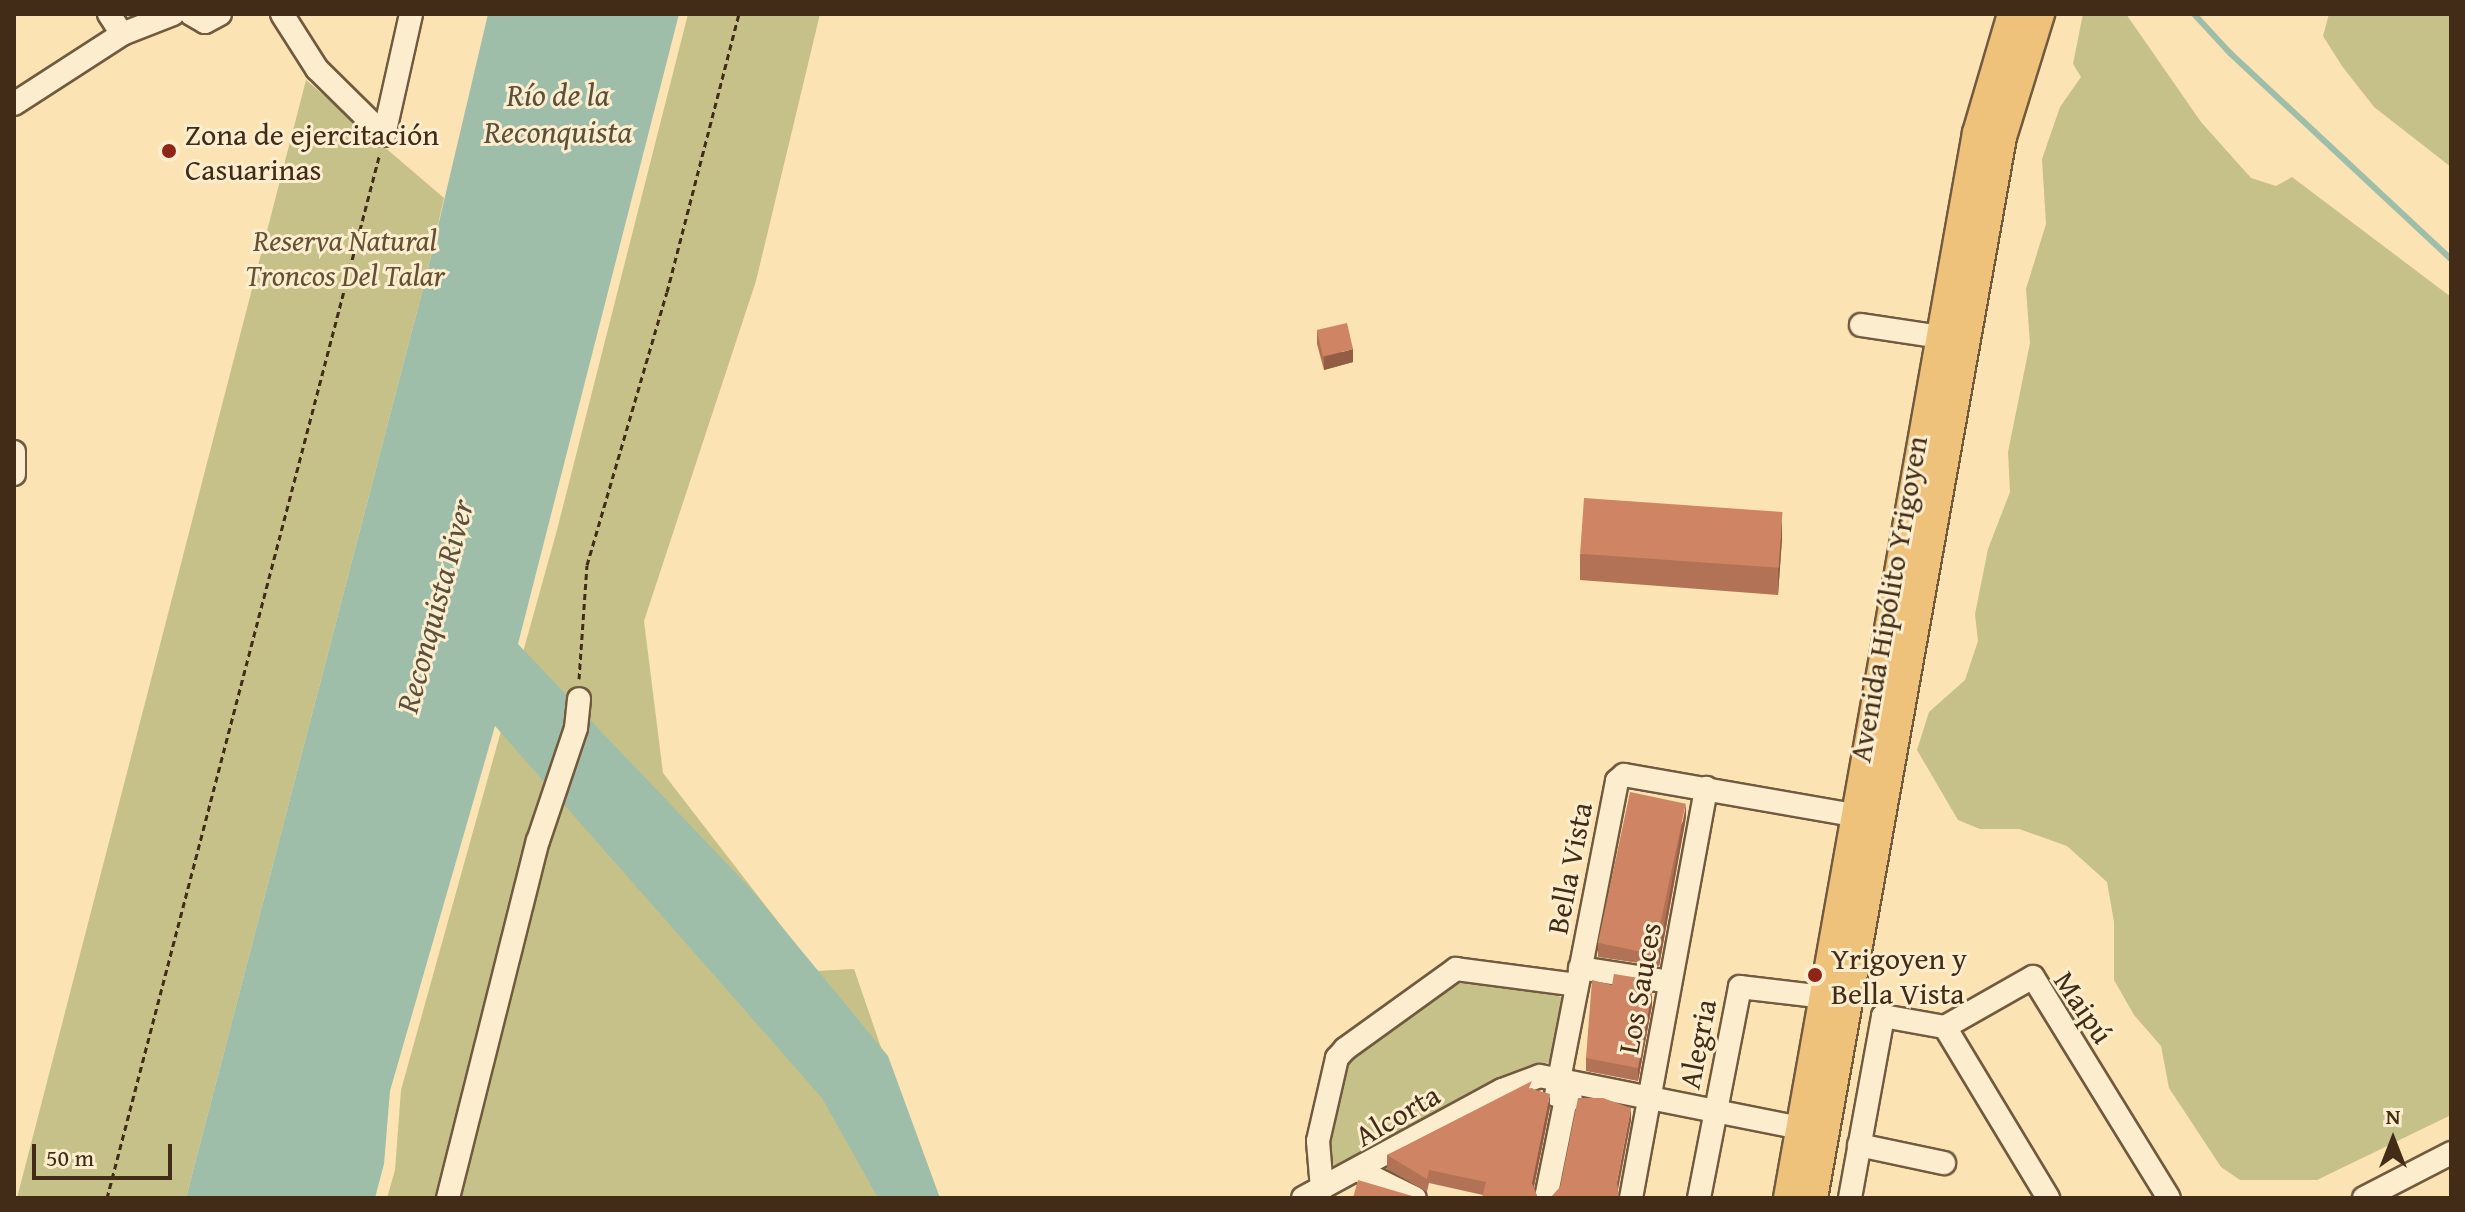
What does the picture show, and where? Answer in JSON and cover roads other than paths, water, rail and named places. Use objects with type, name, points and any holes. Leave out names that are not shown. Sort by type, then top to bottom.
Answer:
[{"type":"main road","name":"Avenida Hipólito Yrigoyen","points":[[1955,339],[1977,133],[2012,14]]},
{"type":"main road","name":"Avenida Hipólito Yrigoyen","points":[[1813,1198],[1872,818],[1955,339],[2002,137],[2040,14]]},
{"type":"main road","name":"Avenida Hipólito Yrigoyen","points":[[1788,1198],[1825,997],[1872,818]]},
{"type":"street","points":[[109,14],[122,34]]},
{"type":"street","points":[[14,104],[122,34],[173,14]]},
{"type":"street","points":[[191,14],[205,22],[220,14]]},
{"type":"street","points":[[282,14],[317,69],[384,135],[411,14]]},
{"type":"street","points":[[1861,325],[1955,339]]},
{"type":"street","points":[[14,452],[14,474]]},
{"type":"street","points":[[448,1198],[538,841],[576,728],[579,699]]},
{"type":"street","name":"Bella Vista","points":[[1546,1198],[1565,1104],[1563,1091],[1579,976],[1617,781],[1624,775],[1872,818]]},
{"type":"street","name":"Los Sauces","points":[[1631,1198],[1706,788]]},
{"type":"street","points":[[1312,1193],[1318,1141],[1337,1058],[1345,1049],[1456,969],[1670,982]]},
{"type":"street","name":"Maipú","points":[[1945,1027],[2033,977],[2169,1198]]},
{"type":"street","name":"Alegria","points":[[1699,1198],[1740,987],[1825,997]]},
{"type":"street","points":[[1850,1198],[1883,1016],[1945,1027],[2048,1198]]},
{"type":"street","name":"Alcorta","points":[[1312,1193],[1352,1182],[1521,1083],[1540,1076],[1563,1091],[1799,1134]]},
{"type":"street","points":[[1859,1145],[1944,1163]]},
{"type":"street","points":[[2364,1198],[2451,1153]]},
{"type":"street","points":[[1352,1182],[1379,1185],[1415,1198]]},
{"type":"water","name":"Río de la Reconquista","points":[[488,14],[679,14],[518,644],[751,889],[888,1056],[940,1198],[878,1198],[822,1098],[495,726],[390,1091],[384,1164],[375,1198],[186,1198],[427,273]]},
{"type":"waterway","points":[[2194,14],[2230,53],[2451,259]]},
{"type":"place","name":"Zona de ejercitación Casuarinas","points":[[169,151]]},
{"type":"place","name":"Yrigoyen y Bella Vista","points":[[1815,975]]},
{"type":"park label","name":"Reserva Natural Troncos Del Talar","points":[[345,257]]},
{"type":"water label","name":"Reconquista River","points":[[435,606]]}]
